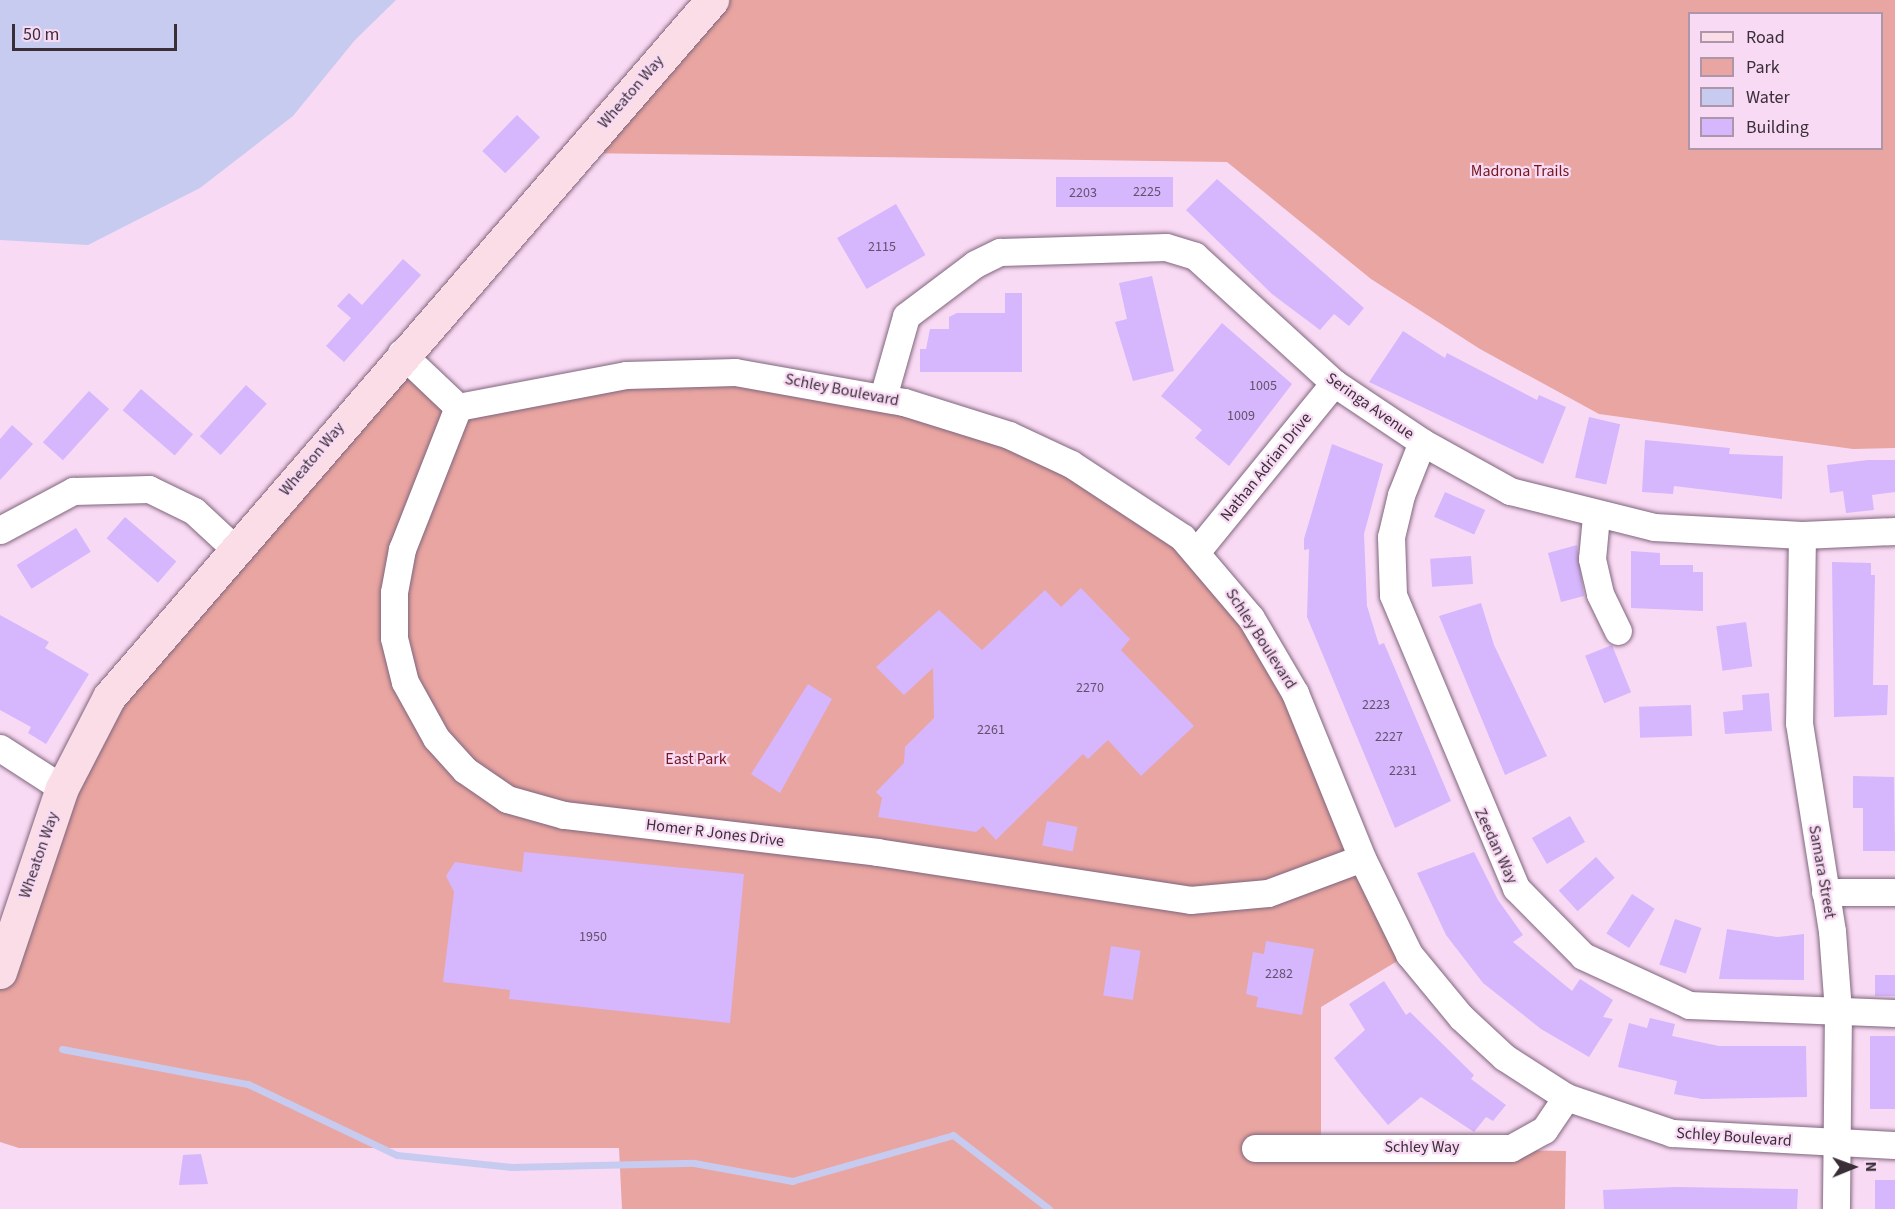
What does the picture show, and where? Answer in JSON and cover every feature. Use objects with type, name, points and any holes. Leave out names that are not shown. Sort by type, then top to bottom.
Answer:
[{"type":"main road","name":"Wheaton Way","points":[[0,972],[62,788],[109,697],[401,353],[712,0]]},
{"type":"street","name":"Seringa Avenue","points":[[883,397],[906,316],[975,264],[1000,252],[1052,249],[1186,251],[1334,384],[1422,442],[1510,491],[1596,516],[1654,527],[1802,535],[1895,531]]},
{"type":"street","points":[[401,353],[458,407]]},
{"type":"street","name":"Schley Boulevard","points":[[458,407],[626,375],[698,369],[883,397],[1009,435],[1071,464],[1151,514],[1197,551],[1251,618],[1295,693],[1362,858],[1424,975],[1504,1057],[1566,1096],[1672,1133],[1837,1144],[1895,1145]]},
{"type":"street","name":"Nathan Adrian Drive","points":[[1197,551],[1334,384]]},
{"type":"street","name":"Homer R Jones Drive","points":[[458,407],[402,549],[394,592],[394,638],[405,682],[436,738],[465,770],[507,799],[564,815],[877,852],[1190,900],[1268,893],[1362,858]]},
{"type":"street","name":"Zeedan Way","points":[[1422,442],[1401,495],[1391,537],[1393,595],[1515,888],[1583,956],[1689,1005],[1895,1012]]},
{"type":"street","points":[[0,530],[73,491],[149,489],[194,511],[235,549]]},
{"type":"street","points":[[1596,516],[1592,559],[1600,594],[1618,631]]},
{"type":"street","name":"Samara Street","points":[[1802,535],[1799,723],[1825,892],[1838,1011],[1836,1209]]},
{"type":"street","points":[[0,747],[62,788]]},
{"type":"street","points":[[1825,892],[1895,892]]},
{"type":"street","name":"Schley Way","points":[[1255,1148],[1511,1148],[1544,1130],[1566,1096]]},
{"type":"green space","name":"Madrona Trails","points":[[712,0],[1895,0],[1895,448],[1853,449],[1599,414],[1480,349],[1371,279],[1227,162],[578,153]]},
{"type":"green space","name":"East Park","points":[[401,353],[458,407],[626,375],[904,402],[1113,489],[1251,618],[1409,954],[1321,1007],[1321,1147],[1566,1151],[1565,1209],[622,1209],[619,1148],[19,1148],[0,1142],[0,972],[84,741]]},
{"type":"water","points":[[0,0],[396,0],[355,40],[293,116],[200,188],[88,245],[0,240]]},
{"type":"building","points":[[517,115],[540,137],[505,173],[482,151]]},
{"type":"building","points":[[1056,177],[1173,177],[1173,207],[1056,207]]},
{"type":"building","points":[[1217,179],[1364,308],[1349,326],[1334,314],[1320,330],[1272,294],[1186,210]]},
{"type":"building","points":[[896,204],[926,255],[867,289],[837,238]]},
{"type":"building","points":[[403,259],[421,275],[344,362],[326,346],[351,318],[337,306],[349,293],[362,305]]},
{"type":"building","points":[[1152,276],[1174,371],[1133,381],[1115,322],[1127,319],[1119,283]]},
{"type":"building","points":[[1005,293],[1022,293],[1022,372],[920,372],[920,349],[926,349],[930,329],[949,329],[949,317],[957,313],[1005,313]]},
{"type":"building","points":[[1222,323],[1292,384],[1229,466],[1195,438],[1202,430],[1161,396]]},
{"type":"building","points":[[1403,331],[1445,358],[1447,353],[1537,400],[1539,395],[1566,407],[1543,464],[1369,382]]},
{"type":"building","points":[[246,385],[267,404],[221,455],[200,436]]},
{"type":"building","points":[[141,389],[193,434],[175,455],[123,410]]},
{"type":"building","points":[[89,391],[109,409],[63,460],[43,442]]},
{"type":"building","points":[[1589,417],[1620,424],[1606,485],[1575,477]]},
{"type":"building","points":[[12,425],[33,444],[0,480],[0,439]]},
{"type":"building","points":[[1645,440],[1730,448],[1729,454],[1783,456],[1782,499],[1674,486],[1673,494],[1642,492]]},
{"type":"building","points":[[1332,444],[1383,464],[1364,534],[1367,606],[1379,645],[1384,643],[1451,801],[1395,828],[1307,617],[1309,549],[1304,550],[1304,539]]},
{"type":"building","points":[[1868,460],[1895,460],[1895,492],[1872,495],[1874,510],[1846,513],[1843,491],[1830,493],[1827,465]]},
{"type":"building","points":[[1445,492],[1485,510],[1474,535],[1434,517]]},
{"type":"building","points":[[125,517],[176,562],[158,583],[107,538]]},
{"type":"building","points":[[76,528],[91,552],[31,589],[17,565]]},
{"type":"building","points":[[1577,545],[1584,596],[1561,602],[1548,553]]},
{"type":"building","points":[[1631,551],[1660,553],[1660,565],[1693,565],[1693,572],[1703,572],[1703,611],[1631,608]]},
{"type":"building","points":[[1471,556],[1473,584],[1432,587],[1430,559]]},
{"type":"building","points":[[1832,562],[1871,563],[1871,575],[1875,575],[1873,685],[1888,685],[1887,715],[1834,717]]},
{"type":"building","points":[[1081,588],[1130,639],[1121,650],[1194,726],[1141,776],[1108,740],[1088,759],[1083,754],[996,840],[983,826],[976,832],[878,817],[882,798],[876,792],[904,763],[905,747],[934,718],[933,668],[904,695],[876,667],[939,610],[982,650],[1045,590],[1061,607]]},
{"type":"building","points":[[1481,603],[1494,645],[1547,756],[1505,775],[1439,616]]},
{"type":"building","points":[[0,615],[49,642],[45,648],[89,674],[46,744],[28,733],[31,727],[0,710]]},
{"type":"building","points":[[1746,622],[1752,667],[1723,671],[1716,626]]},
{"type":"building","points":[[1612,645],[1631,692],[1604,703],[1585,656]]},
{"type":"building","points":[[808,684],[832,699],[780,793],[751,774]]},
{"type":"building","points":[[1769,693],[1772,731],[1725,734],[1723,712],[1743,710],[1742,695]]},
{"type":"building","points":[[1691,705],[1692,736],[1640,738],[1639,707]]},
{"type":"building","points":[[1853,776],[1894,777],[1895,851],[1863,851],[1863,808],[1853,808]]},
{"type":"building","points":[[1570,816],[1585,842],[1547,864],[1532,838]]},
{"type":"building","points":[[1047,821],[1077,827],[1073,851],[1042,846]]},
{"type":"building","points":[[524,852],[744,874],[730,1023],[509,999],[510,990],[443,982],[454,892],[446,876],[455,862],[522,872]]},
{"type":"building","points":[[1474,852],[1498,900],[1523,935],[1513,942],[1572,991],[1580,979],[1613,1000],[1603,1017],[1613,1019],[1589,1057],[1541,1029],[1483,983],[1446,935],[1417,873]]},
{"type":"building","points":[[1596,857],[1615,878],[1578,911],[1559,890]]},
{"type":"building","points":[[1632,894],[1655,909],[1629,948],[1606,933]]},
{"type":"building","points":[[1675,919],[1701,928],[1686,974],[1659,964]]},
{"type":"building","points":[[1727,929],[1777,937],[1804,934],[1804,980],[1719,979]]},
{"type":"building","points":[[1266,941],[1314,949],[1302,1015],[1256,1007],[1258,997],[1246,994],[1253,952],[1264,954]]},
{"type":"building","points":[[1111,946],[1141,951],[1133,1000],[1103,995]]},
{"type":"building","points":[[1875,975],[1895,975],[1895,996],[1875,996]]},
{"type":"building","points":[[1384,981],[1406,1015],[1410,1012],[1474,1075],[1471,1079],[1506,1105],[1493,1121],[1486,1117],[1474,1132],[1421,1097],[1388,1125],[1362,1094],[1334,1058],[1365,1030],[1349,1004]]},
{"type":"building","points":[[1650,1018],[1675,1024],[1672,1036],[1719,1046],[1806,1046],[1807,1097],[1702,1099],[1674,1094],[1677,1081],[1618,1067],[1629,1023],[1647,1028]]},
{"type":"building","points":[[1870,1036],[1895,1036],[1895,1109],[1870,1109]]},
{"type":"building","points":[[201,1154],[208,1184],[179,1185],[183,1155]]},
{"type":"building","points":[[1875,1180],[1895,1180],[1895,1209],[1875,1209]]},
{"type":"building","points":[[1676,1187],[1798,1189],[1797,1209],[1604,1209],[1603,1190]]},
{"type":"waterway","points":[[62,1049],[248,1084],[397,1155],[511,1167],[694,1163],[792,1181],[953,1135],[1049,1209]]}]
